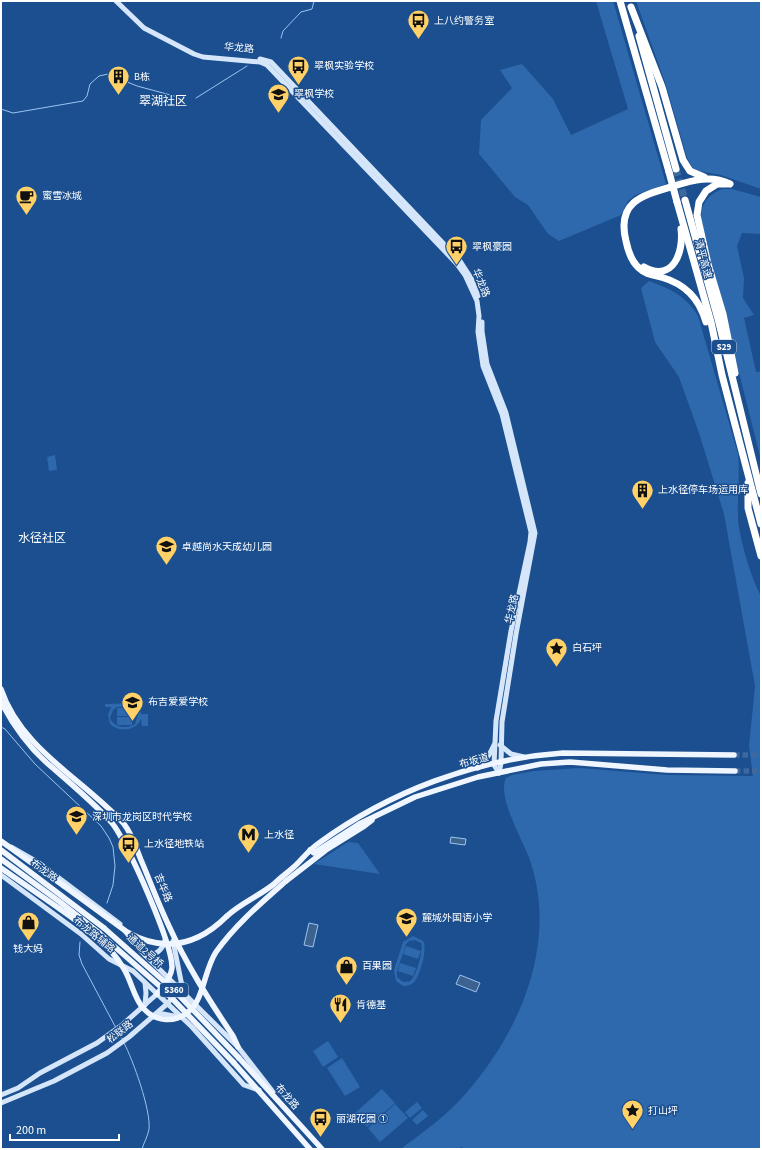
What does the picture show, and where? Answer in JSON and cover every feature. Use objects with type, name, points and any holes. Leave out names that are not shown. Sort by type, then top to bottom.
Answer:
[{"type":"highway","name":"清平高速","points":[[620,1],[673,170]]},
{"type":"highway","name":"清平高速","points":[[630,4],[681,201],[711,322],[722,375],[761,524]]},
{"type":"highway","points":[[630,4],[662,86],[685,164],[693,173],[720,179],[730,184]]},
{"type":"highway","points":[[720,179],[694,180],[644,196],[634,201],[629,208],[624,226],[628,250],[638,267],[650,274],[679,284],[688,289],[697,301],[704,316],[722,375]]},
{"type":"highway","points":[[681,201],[682,239],[680,254],[675,263],[669,268],[656,271],[647,268],[636,258],[629,233],[629,217],[635,207],[652,197],[694,184],[716,181],[730,184]]},
{"type":"highway","points":[[730,184],[717,184],[709,188],[701,198],[697,215],[708,264],[725,320],[746,436]]},
{"type":"highway","name":"清平高速","points":[[681,201],[718,319],[761,494]]},
{"type":"highway","points":[[749,478],[748,508],[761,556]]},
{"type":"main road","name":"吉华路","points":[[1,688],[11,710],[42,750],[124,825],[135,844],[168,925],[194,976],[234,1036],[238,1047]]},
{"type":"main road","name":"吉华路","points":[[1,702],[18,728],[45,762],[95,806],[116,828],[130,853],[165,937],[171,962],[169,977]]},
{"type":"main road","name":"布坂道","points":[[1,841],[137,938],[154,943],[178,944],[193,940],[213,929],[240,905],[279,880],[346,823],[396,796],[428,784],[501,763],[563,753],[734,755]]},
{"type":"main road","name":"布坂道","points":[[312,852],[359,824],[415,797],[478,777],[541,764],[570,762],[668,770],[735,771]]},
{"type":"main road","points":[[1,868],[60,909],[94,935],[112,952],[124,968],[137,999],[145,1011],[154,1017],[169,1020],[184,1015],[193,1008],[199,997],[206,972],[215,954],[252,912],[286,881],[322,853],[367,825],[374,818]]},
{"type":"main road","name":"布龙路","points":[[1,850],[75,908]]},
{"type":"main road","name":"布龙路","points":[[1,859],[75,908]]},
{"type":"main road","name":"通道2号桥","points":[[75,908],[104,928],[179,994],[239,1058]]},
{"type":"main road","name":"通道2号桥","points":[[75,908],[99,933],[167,993],[234,1063]]},
{"type":"main road","points":[[157,994],[169,977]]},
{"type":"main road","name":"布龙路","points":[[239,1058],[322,1149]]},
{"type":"main road","name":"布龙路","points":[[234,1063],[310,1149]]},
{"type":"street","name":"华龙路","points":[[116,1],[144,28],[194,54],[203,57],[260,62],[267,65],[457,264],[471,286],[477,301],[479,316],[478,332],[483,366],[502,414],[530,532],[530,542],[511,631],[496,722],[494,765]]},
{"type":"street","name":"华龙路","points":[[120,1],[146,26],[199,53],[261,59],[271,62],[460,261],[474,284],[482,316],[482,331],[487,364],[506,413],[535,533],[515,642],[500,745],[501,763],[499,773]]},
{"type":"street","points":[[477,769],[489,755],[495,742]]},
{"type":"street","points":[[500,745],[511,754],[525,758]]},
{"type":"street","points":[[494,765],[499,773]]},
{"type":"street","name":"布龙路辅路","points":[[7,844],[32,858],[104,910],[120,924],[129,938],[145,955],[181,988],[238,1047]]},
{"type":"street","name":"布龙路辅路","points":[[1,875],[81,934],[109,959],[131,969],[184,1020],[244,1085],[260,1091]]},
{"type":"street","points":[[168,925],[180,969],[181,988]]},
{"type":"street","points":[[145,955],[153,954],[160,950],[164,944],[165,937]]},
{"type":"street","points":[[143,981],[146,993],[145,1005]]},
{"type":"street","name":"松联路","points":[[1,1103],[79,1069],[115,1048],[151,1018],[181,988]]},
{"type":"street","name":"松联路","points":[[1,1095],[18,1088],[40,1073],[108,1036],[157,994]]},
{"type":"street","points":[[151,1018],[168,1014],[184,1020]]},
{"type":"street","name":"吉华路","points":[[238,1047],[288,1112]]},
{"type":"shaded area","points":[[596,1],[613,1],[666,184],[635,195],[628,201],[621,215],[559,241],[548,234],[528,205],[515,197],[479,154],[481,120],[512,88],[500,70],[522,64],[553,99],[571,135],[628,109]]},
{"type":"shaded area","points":[[636,1],[761,1],[761,189],[721,175],[699,171],[693,168],[687,158],[666,85]]},
{"type":"shaded area","points":[[722,189],[732,189],[761,197],[761,234],[742,233],[737,246],[744,278],[743,298],[754,315],[744,318],[756,372],[759,372],[761,369],[761,460],[700,218],[702,208],[706,200]]},
{"type":"shaded area","points":[[649,281],[664,287],[683,298],[698,316],[738,454],[739,527],[750,570],[761,596],[761,1149],[465,1149],[461,1147],[459,1149],[401,1149],[452,1108],[481,1076],[500,1048],[516,1018],[528,986],[536,954],[540,921],[537,888],[528,855],[507,805],[504,785],[506,778],[512,775],[534,771],[579,768],[667,775],[753,776],[749,746],[755,686],[724,514],[699,433],[679,377],[655,342],[641,288]]},
{"type":"shaded area","points":[[55,455],[57,470],[49,471],[47,457]]},
{"type":"shaded area","points":[[138,703],[141,714],[148,714],[148,726],[142,726],[141,719],[139,723],[131,728],[122,730],[114,727],[110,724],[108,715],[111,707],[105,707],[105,704]],"holes":[[[117,707],[132,708],[117,708],[117,716],[132,716],[133,708],[138,715],[135,724],[132,726],[118,726],[114,724],[110,718],[113,710]]]},
{"type":"shaded area","points":[[117,717],[132,717],[132,725],[117,725]]},
{"type":"shaded area","points":[[451,837],[466,839],[465,845],[450,843]]},
{"type":"shaded area","points":[[348,842],[358,843],[380,874],[314,864]]},
{"type":"shaded area","points":[[309,923],[318,925],[313,947],[304,945]]},
{"type":"shaded area","points":[[413,936],[423,941],[425,950],[421,967],[415,981],[409,985],[403,986],[396,981],[394,970],[403,942]],"holes":[[[415,940],[421,943],[420,961],[416,972],[410,981],[403,982],[397,977],[397,971],[406,944],[409,941]]]},
{"type":"shaded area","points":[[406,946],[421,951],[418,959],[403,954]]},
{"type":"shaded area","points":[[400,963],[416,968],[413,976],[398,971]]},
{"type":"shaded area","points":[[460,975],[480,983],[476,992],[456,984]]},
{"type":"shaded area","points":[[328,1041],[338,1057],[323,1067],[313,1051]]},
{"type":"shaded area","points":[[342,1058],[360,1087],[345,1096],[327,1068]]},
{"type":"shaded area","points":[[382,1089],[395,1103],[367,1127],[355,1113]]},
{"type":"shaded area","points":[[417,1102],[422,1108],[410,1118],[405,1112]]},
{"type":"shaded area","points":[[395,1104],[408,1118],[380,1142],[368,1128]]},
{"type":"shaded area","points":[[423,1110],[428,1116],[417,1125],[412,1120]]},
{"type":"waterway","points":[[281,38],[283,31],[301,12],[312,9],[314,1]]},
{"type":"waterway","points":[[196,98],[247,66]]},
{"type":"waterway","points":[[1,109],[13,113],[83,101],[87,96],[90,84],[99,76],[108,74],[137,86],[178,97]]},
{"type":"waterway","points":[[1,727],[5,729],[35,764],[101,826],[109,838],[113,847],[115,866],[113,885],[107,903]]},
{"type":"waterway","points":[[80,942],[79,955],[82,964],[116,1028]]},
{"type":"waterway","points":[[117,1031],[123,1040]]},
{"type":"waterway","points":[[124,1043],[136,1073],[149,1121],[148,1134],[142,1149]]},
{"type":"tunnel","points":[[676,169],[685,200]]},
{"type":"tunnel","points":[[734,755],[761,755]]},
{"type":"tunnel","points":[[735,771],[761,771]]},
{"type":"place","name":"上八约警务室","points":[[419,40]]},
{"type":"place","name":"翠枫实验学校","points":[[298,86]]},
{"type":"place","name":"B栋","points":[[119,96]]},
{"type":"place","name":"翠枫学校","points":[[278,114]]},
{"type":"place","name":"蜜雪冰城","points":[[26,216]]},
{"type":"place","name":"翠枫豪园","points":[[456,266]]},
{"type":"place","name":"上水径停车场运用库","points":[[643,510]]},
{"type":"place","name":"卓越尚水天成幼儿园","points":[[166,566]]},
{"type":"place","name":"白石坪","points":[[556,668]]},
{"type":"place","name":"布吉爱爱学校","points":[[132,722]]},
{"type":"place","name":"深圳市龙岗区时代学校","points":[[76,836]]},
{"type":"place","name":"上水径","points":[[248,854]]},
{"type":"place","name":"上水径地铁站","points":[[129,864]]},
{"type":"place","name":"麓城外国语小学","points":[[407,938]]},
{"type":"place","name":"钱大妈","points":[[28,942]]},
{"type":"place","name":"百果园","points":[[346,986]]},
{"type":"place","name":"肯德基","points":[[340,1024]]},
{"type":"place","name":"打山坪","points":[[633,1130]]},
{"type":"place","name":"丽湖花园 ①","points":[[320,1138]]},
{"type":"district","name":"翠湖社区","points":[[163,101]]},
{"type":"district","name":"水径社区","points":[[42,538]]}]
